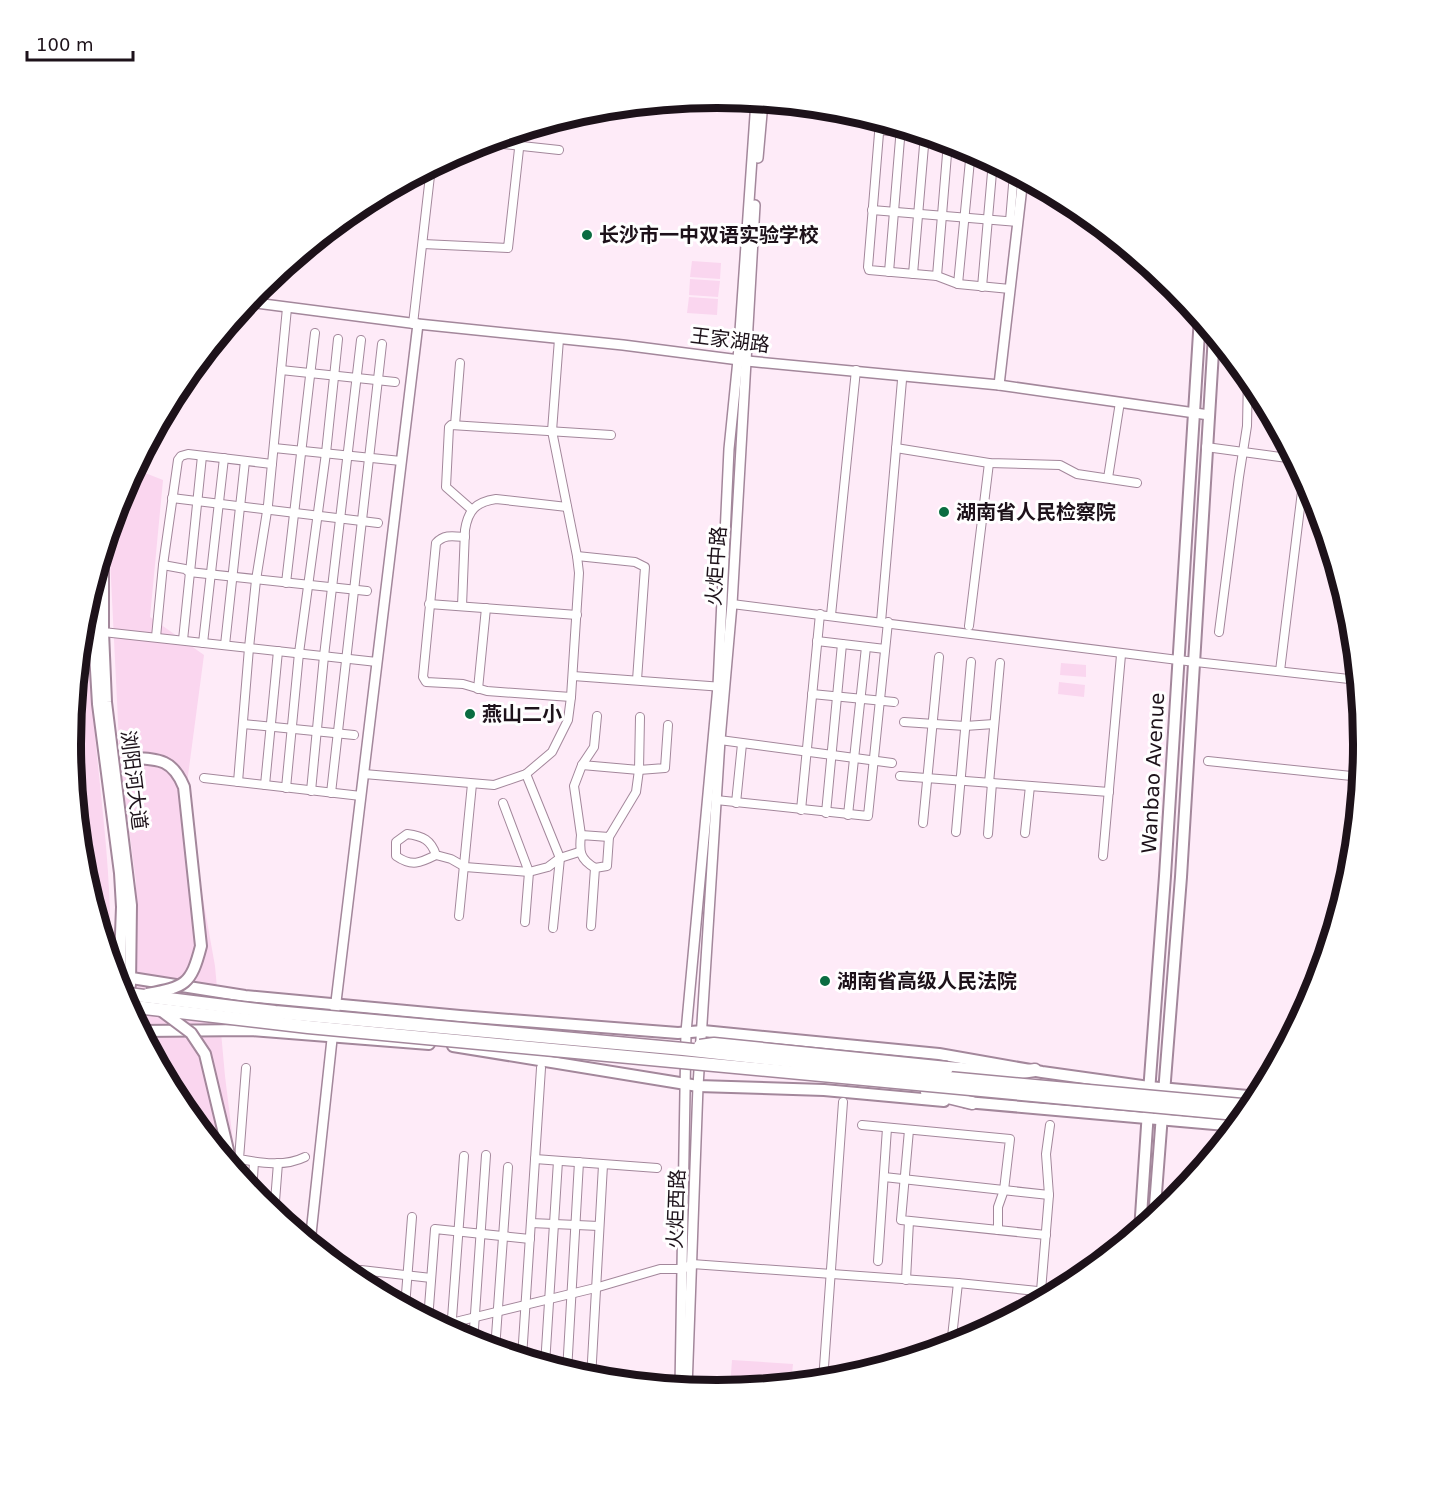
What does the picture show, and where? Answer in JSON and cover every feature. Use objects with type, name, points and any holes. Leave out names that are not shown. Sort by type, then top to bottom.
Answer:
[{"type":"highway","points":[[132,994],[275,1012],[683,1049],[948,1078],[1242,1105]]},
{"type":"highway","points":[[138,1007],[308,1027],[1235,1114]]},
{"type":"highway","points":[[683,1049],[714,1044],[947,1068],[1015,1073],[1035,1070]]},
{"type":"highway","points":[[686,1063],[722,1072],[927,1092],[972,1103]]},
{"type":"main road","name":"Wanbao Avenue","points":[[1141,1220],[1199,329]]},
{"type":"main road","name":"Wanbao Avenue","points":[[1155,1207],[1180,877],[1213,346]]},
{"type":"main road","name":"浏阳河大道","points":[[103,580],[109,759]]},
{"type":"main road","name":"浏阳河大道","points":[[94,614],[95,653],[109,759],[120,873],[124,974]]},
{"type":"main road","points":[[109,759],[154,759],[166,762],[180,777],[183,787],[201,946],[195,970],[179,988],[142,995]]},
{"type":"main road","points":[[125,977],[245,996],[336,1005],[460,1016],[686,1032],[703,1031],[939,1054],[1149,1087],[1248,1096]]},
{"type":"main road","points":[[158,1008],[191,1033],[205,1054],[227,1149]]},
{"type":"main road","points":[[150,1031],[251,1030],[457,1046],[698,1086],[824,1090],[1227,1125]]},
{"type":"street","points":[[573,676],[721,686],[729,449],[742,360],[756,109]]},
{"type":"street","name":"火炬中路","points":[[703,1031],[720,740],[721,686],[732,604],[742,360],[762,109]]},
{"type":"street","points":[[879,130],[868,268],[937,276],[958,284],[1010,289]]},
{"type":"street","points":[[889,272],[901,136]]},
{"type":"street","points":[[423,244],[508,248],[520,140]]},
{"type":"street","points":[[913,274],[922,142]]},
{"type":"street","points":[[506,144],[559,150]]},
{"type":"street","points":[[937,276],[947,151]]},
{"type":"street","points":[[958,284],[970,160]]},
{"type":"street","points":[[982,286],[992,171]]},
{"type":"street","points":[[311,1233],[401,461],[430,177]]},
{"type":"street","points":[[999,385],[1010,289],[1014,182]]},
{"type":"street","points":[[1014,222],[1021,186]]},
{"type":"street","points":[[872,210],[1014,222]]},
{"type":"street","name":"王家湖路","points":[[258,304],[416,324],[742,360],[999,385],[1209,415]]},
{"type":"street","points":[[238,782],[242,714],[256,580],[274,448],[287,308]]},
{"type":"street","points":[[286,584],[315,333]]},
{"type":"street","points":[[286,788],[299,653],[326,453],[338,339]]},
{"type":"street","points":[[364,774],[494,784],[526,774],[552,752],[568,720],[579,573],[552,431],[560,339]]},
{"type":"street","points":[[311,791],[324,656],[361,340]]},
{"type":"street","points":[[331,793],[382,344]]},
{"type":"street","points":[[455,425],[460,363]]},
{"type":"street","points":[[281,370],[395,382]]},
{"type":"street","points":[[831,615],[856,370]]},
{"type":"street","points":[[716,800],[868,816],[885,649],[884,622],[902,380]]},
{"type":"street","points":[[1219,632],[1247,426],[1248,392]]},
{"type":"street","points":[[1108,478],[1120,402]]},
{"type":"street","points":[[471,509],[446,487],[449,427],[455,425],[611,435]]},
{"type":"street","points":[[1206,447],[1285,457]]},
{"type":"street","points":[[274,448],[401,461]]},
{"type":"street","points":[[896,448],[989,463],[1060,465],[1077,474],[1137,483]]},
{"type":"street","points":[[156,637],[163,565],[178,460],[181,456],[188,454],[272,464]]},
{"type":"street","points":[[183,640],[202,456]]},
{"type":"street","points":[[203,643],[224,458]]},
{"type":"street","points":[[225,645],[245,461]]},
{"type":"street","points":[[969,626],[989,463]]},
{"type":"street","points":[[1280,671],[1302,492]]},
{"type":"street","points":[[172,498],[378,523]]},
{"type":"street","points":[[462,606],[466,519],[471,509],[486,500],[496,499],[567,507]]},
{"type":"street","points":[[465,537],[441,537],[436,543],[423,677],[426,682],[463,684],[478,689],[571,697]]},
{"type":"street","points":[[577,556],[635,562],[645,567],[637,680]]},
{"type":"street","points":[[163,565],[185,568],[189,572],[367,591]]},
{"type":"street","points":[[429,604],[577,615]]},
{"type":"street","points":[[732,604],[1178,660],[1351,679]]},
{"type":"street","points":[[478,689],[486,608]]},
{"type":"street","points":[[801,810],[820,614]]},
{"type":"street","points":[[103,632],[377,662]]},
{"type":"street","points":[[817,641],[885,649]]},
{"type":"street","points":[[826,813],[842,644]]},
{"type":"street","points":[[848,815],[866,646]]},
{"type":"street","points":[[265,785],[278,651]]},
{"type":"street","points":[[1103,856],[1120,655]]},
{"type":"street","points":[[923,823],[939,657]]},
{"type":"street","points":[[956,832],[971,662]]},
{"type":"street","points":[[988,834],[999,663]]},
{"type":"street","name":"火炬西路","points":[[687,1380],[686,1032],[721,686]]},
{"type":"street","points":[[812,694],[894,702]]},
{"type":"street","points":[[597,716],[594,747],[582,765],[574,786],[581,835],[579,852],[585,862],[595,868],[607,866],[609,837],[636,792],[639,770],[640,717]]},
{"type":"street","points":[[904,722],[965,726],[994,724]]},
{"type":"street","points":[[243,724],[354,735]]},
{"type":"street","points":[[582,765],[639,770],[665,768],[669,725]]},
{"type":"street","points":[[720,740],[892,763]]},
{"type":"street","points":[[736,803],[742,744]]},
{"type":"street","points":[[1208,761],[1353,776]]},
{"type":"street","points":[[526,774],[560,858],[553,928]]},
{"type":"street","points":[[900,776],[1108,792]]},
{"type":"street","points":[[204,778],[361,796]]},
{"type":"street","points":[[459,916],[472,784]]},
{"type":"street","points":[[1025,833],[1030,786]]},
{"type":"street","points":[[502,803],[529,872],[525,922]]},
{"type":"street","points":[[436,855],[432,843],[419,835],[407,834],[396,842],[396,856],[405,862],[422,862],[436,855],[451,859],[465,867],[529,872],[548,867],[560,858],[579,852]]},
{"type":"street","points":[[581,835],[609,837]]},
{"type":"street","points":[[591,926],[595,868]]},
{"type":"street","name":"火炬西路","points":[[680,1380],[703,1031]]},
{"type":"street","points":[[246,1068],[239,1159],[293,1164],[305,1158]]},
{"type":"street","points":[[522,1350],[541,1068]]},
{"type":"street","points":[[824,1372],[843,1101]]},
{"type":"street","points":[[862,1125],[1010,1139],[1004,1190],[998,1207],[998,1230]]},
{"type":"street","points":[[452,1323],[550,1300],[660,1269],[687,1266],[831,1274],[1041,1291],[1049,1195],[1046,1154],[1050,1125]]},
{"type":"street","points":[[878,1261],[887,1128]]},
{"type":"street","points":[[909,1130],[901,1220],[1046,1235]]},
{"type":"street","points":[[474,1333],[486,1155]]},
{"type":"street","points":[[451,1322],[464,1156]]},
{"type":"street","points":[[535,1159],[657,1168]]},
{"type":"street","points":[[546,1357],[558,1161]]},
{"type":"street","points":[[253,1179],[254,1162]]},
{"type":"street","points":[[568,1363],[579,1162]]},
{"type":"street","points":[[275,1202],[278,1163]]},
{"type":"street","points":[[591,1369],[603,1164]]},
{"type":"street","points":[[495,1341],[508,1167]]},
{"type":"street","points":[[884,1177],[1049,1195]]},
{"type":"street","points":[[405,1299],[412,1217]]},
{"type":"street","points":[[906,1280],[909,1221]]},
{"type":"street","points":[[531,1222],[599,1226]]},
{"type":"street","points":[[429,1311],[435,1229],[530,1239]]},
{"type":"street","points":[[361,1272],[431,1278]]},
{"type":"street","points":[[952,1336],[957,1283]]},
{"type":"shaded area","points":[[692,261],[721,263],[720,279],[690,277]]},
{"type":"shaded area","points":[[690,279],[720,281],[718,297],[689,295]]},
{"type":"shaded area","points":[[689,297],[718,299],[717,315],[687,313]]},
{"type":"shaded area","points":[[143,472],[163,480],[150,617],[204,655],[185,798],[215,966],[235,1159],[188,1098],[166,1063],[135,1001],[136,882],[120,762],[110,557],[129,501]]},
{"type":"shaded area","points":[[89,643],[91,690],[110,932],[93,869],[82,786],[82,703]]},
{"type":"shaded area","points":[[1061,663],[1086,665],[1086,677],[1060,675]]},
{"type":"shaded area","points":[[1059,682],[1085,685],[1084,697],[1058,694]]},
{"type":"shaded area","points":[[732,1360],[793,1364],[792,1377],[731,1381]]},
{"type":"place","name":"长沙市一中双语实验学校","points":[[587,235]]},
{"type":"place","name":"湖南省人民检察院","points":[[944,512]]},
{"type":"place","name":"燕山二小","points":[[470,714]]},
{"type":"place","name":"湖南省高级人民法院","points":[[825,981]]}]
